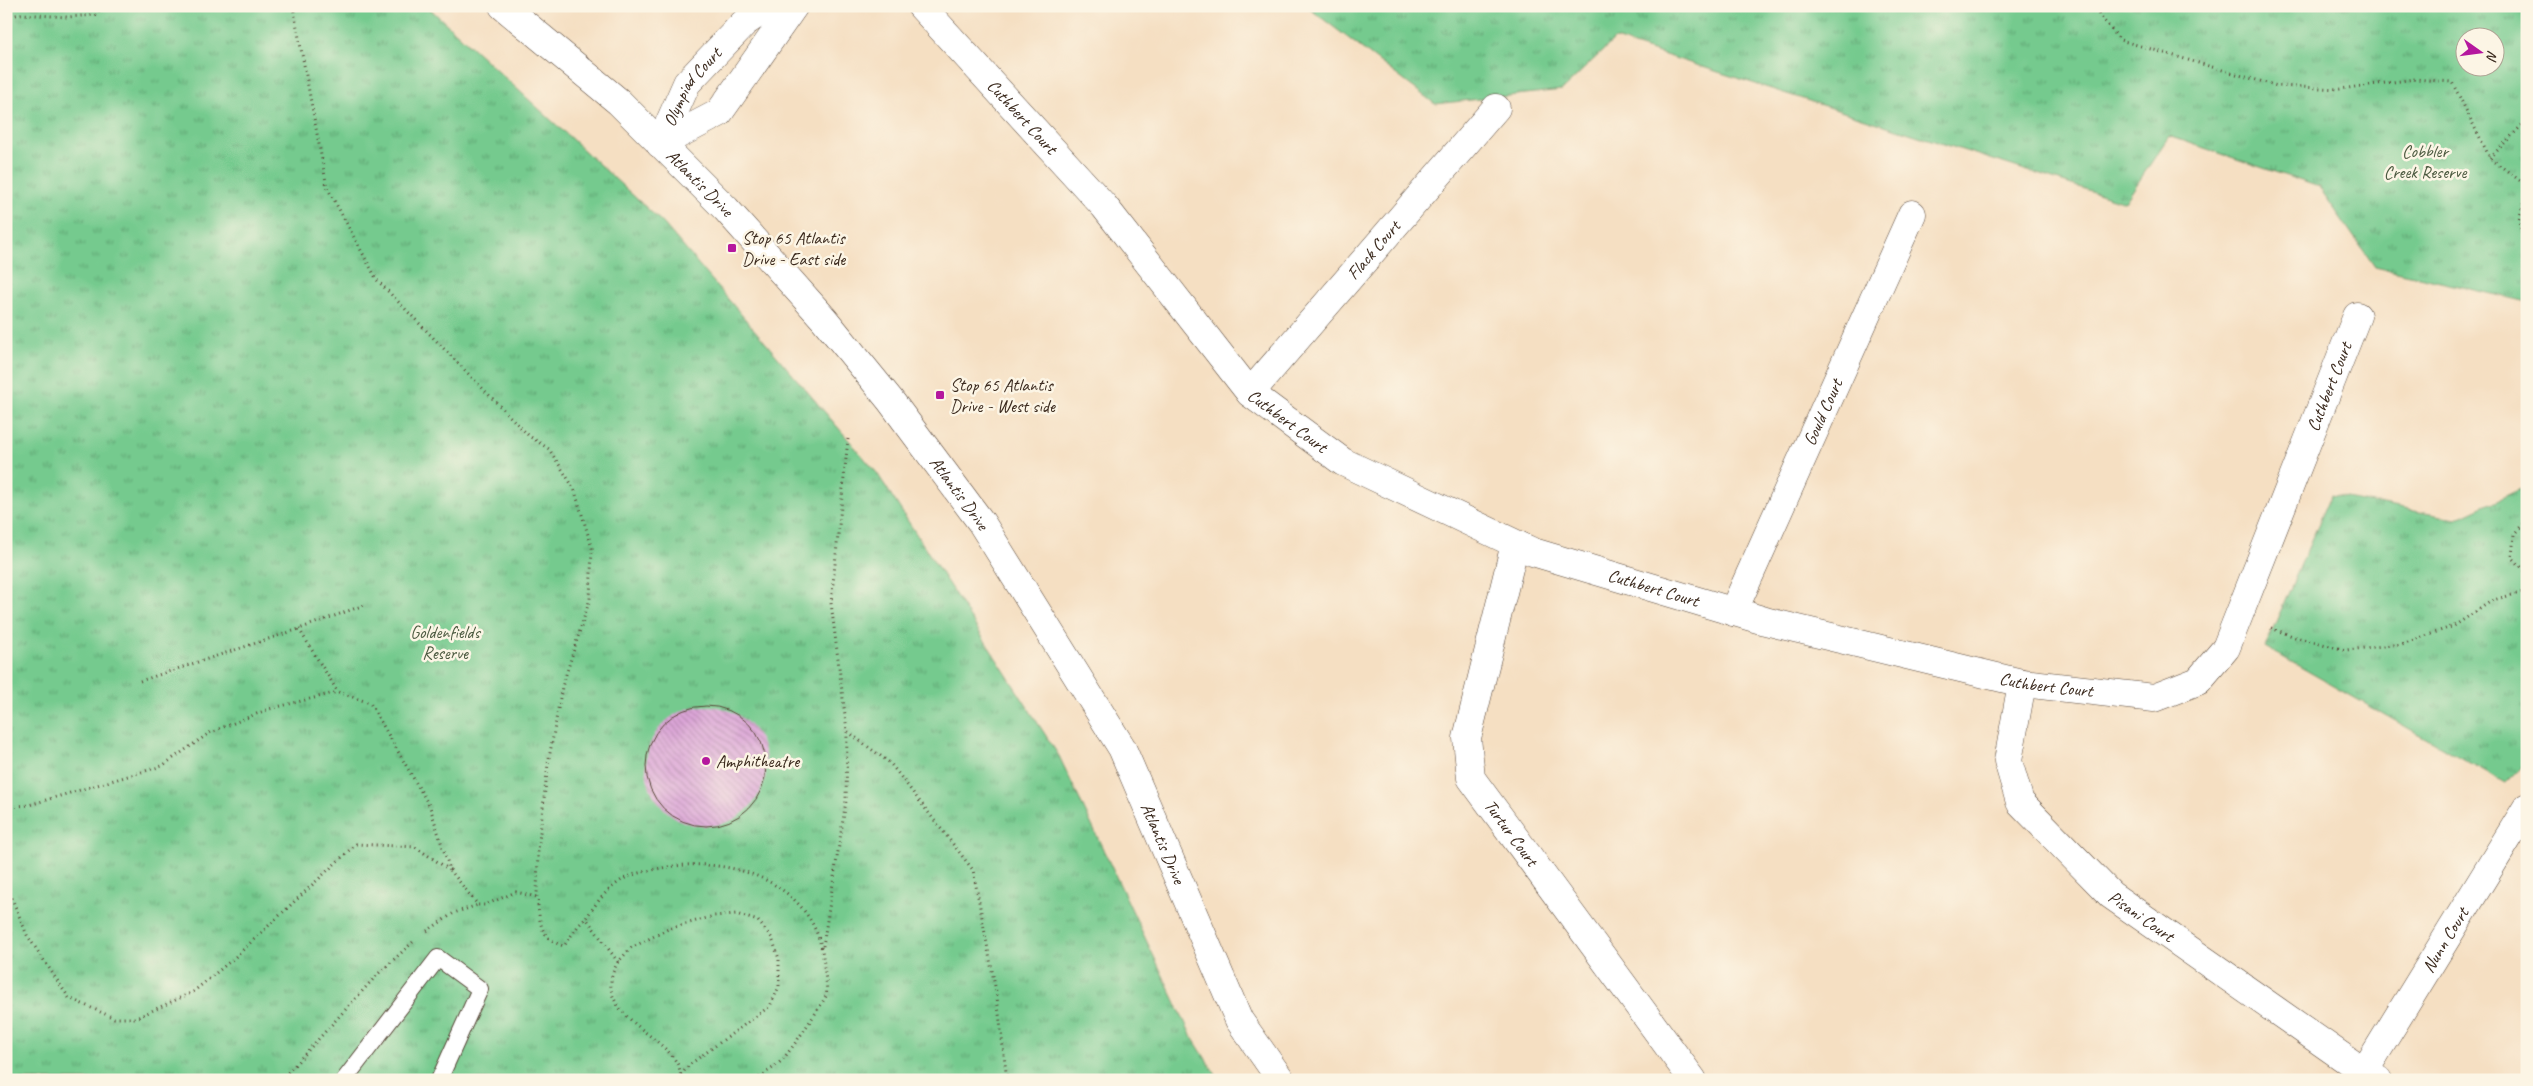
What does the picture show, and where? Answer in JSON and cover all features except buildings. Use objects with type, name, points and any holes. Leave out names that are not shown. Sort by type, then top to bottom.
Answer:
[{"type":"street","name":"Atlantis Drive","points":[[503,6],[619,102],[726,209],[824,319],[890,400],[981,522],[1122,748],[1239,1020],[1281,1080]]},
{"type":"street","name":"Olympiad Court","points":[[660,144],[687,83],[744,23],[769,6]]},
{"type":"street","name":"Olympiad Court","points":[[660,144],[719,113],[794,6]]},
{"type":"street","name":"Cuthbert Court","points":[[921,6],[1104,206],[1250,393],[1343,462],[1533,552],[1733,612],[2022,683],[2154,698],[2198,681],[2226,648],[2357,316]]},
{"type":"street","name":"Flack Court","points":[[1250,393],[1496,108]]},
{"type":"street","name":"Gould Court","points":[[1733,612],[1912,214]]},
{"type":"street","name":"Turtur Court","points":[[1516,544],[1467,738],[1471,778],[1693,1080]]},
{"type":"street","name":"Pisani Court","points":[[2022,683],[2008,762],[2020,802],[2111,895],[2371,1076]]},
{"type":"street","name":"Nunn Court","points":[[2371,1076],[2527,808]]},
{"type":"lane","points":[[344,1080],[438,958],[480,989],[439,1080]]},
{"type":"path","points":[[6,18],[21,14],[67,17],[96,15],[102,6]]},
{"type":"path","points":[[2092,6],[2120,40],[2277,86],[2340,89],[2415,79],[2452,82],[2490,158],[2527,187],[2519,220],[2527,260]]},
{"type":"path","points":[[293,7],[327,187],[377,280],[529,436],[549,449],[574,488],[592,548],[590,599],[562,687],[548,764],[538,850],[537,897],[540,926],[551,942],[564,946],[598,900],[619,881],[641,872],[695,864],[726,866],[751,872],[772,883],[796,902],[812,919],[823,948]]},
{"type":"path","points":[[2490,158],[2527,120]]},
{"type":"path","points":[[756,1080],[783,1059],[826,996],[823,948],[846,801],[847,731],[831,603],[848,440]]},
{"type":"path","points":[[2527,520],[2514,534],[2512,557],[2527,573]]},
{"type":"path","points":[[2239,615],[2295,637],[2346,650],[2402,644],[2454,626],[2492,600],[2527,591]]},
{"type":"path","points":[[140,681],[300,629],[367,604]]},
{"type":"path","points":[[300,629],[338,692]]},
{"type":"path","points":[[6,806],[29,804],[162,766],[211,732],[269,709],[338,692],[370,703],[430,807],[450,870]]},
{"type":"path","points":[[847,731],[890,763],[973,870],[997,998],[1007,1080]]},
{"type":"path","points":[[6,884],[27,935],[69,998],[114,1018],[136,1018],[193,992],[233,959],[356,844],[415,847],[450,870],[478,905]]},
{"type":"path","points":[[281,1080],[376,975],[419,936],[454,913],[478,905],[484,905],[516,892],[537,897]]},
{"type":"path","points":[[680,1080],[681,1075],[689,1065],[770,1006],[779,987],[779,959],[772,938],[758,921],[736,914],[714,916],[668,929],[631,948],[610,974],[611,992],[620,1008],[672,1057],[681,1075]]},
{"type":"path","points":[[586,918],[618,962]]},
{"type":"green space","name":"Goldenfields Reserve","points":[[6,6],[427,6],[663,223],[877,473],[1059,756],[1192,1037],[1219,1080],[6,1080]]},
{"type":"green space","name":"Cobbler Creek Reserve","points":[[1306,6],[2527,6],[2527,302],[2375,267],[2319,187],[2169,136],[2125,202],[1615,39],[1562,90],[1435,104]]},
{"type":"green space","points":[[2527,486],[2527,761],[2505,783],[2265,647],[2331,495],[2456,519]]},
{"type":"place","name":"Stop 65 Atlantis Drive - East side","points":[[732,248]]},
{"type":"place","name":"Stop 65 Atlantis Drive - West side","points":[[940,395]]},
{"type":"place","name":"Amphitheatre","points":[[706,761]]}]
